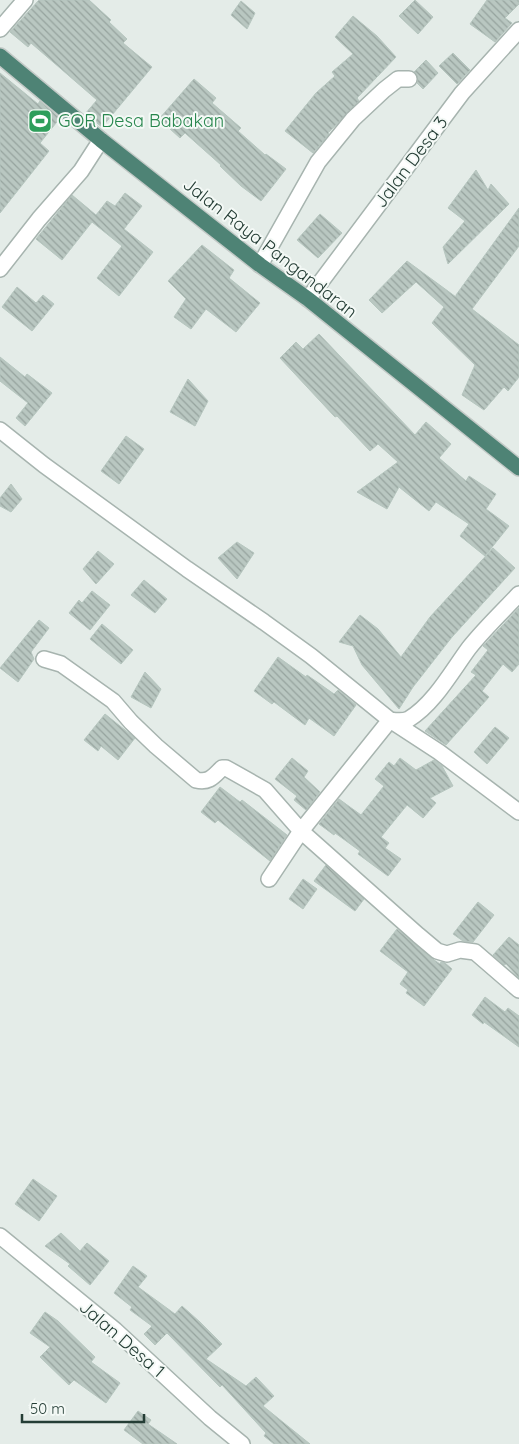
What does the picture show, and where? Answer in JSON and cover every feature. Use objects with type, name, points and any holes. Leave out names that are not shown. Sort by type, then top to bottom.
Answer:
[{"type":"highway","name":"Jalan Raya Pangandaran","points":[[0,56],[101,140],[260,265],[308,299],[519,468]]},
{"type":"street","points":[[0,29],[25,0]]},
{"type":"street","name":"Jalan Desa 3","points":[[308,299],[462,93],[519,30]]},
{"type":"street","points":[[260,265],[318,162],[353,119],[384,90],[398,80],[409,79]]},
{"type":"street","points":[[0,269],[39,219],[81,171],[101,140]]},
{"type":"street","points":[[0,430],[44,465],[187,569],[311,656],[390,720],[439,752],[519,812]]},
{"type":"street","points":[[390,720],[400,721],[408,719],[423,707],[441,687],[470,647],[519,594]]},
{"type":"street","points":[[44,659],[61,664],[114,701],[131,722],[196,780],[204,782],[210,780],[222,768],[226,768],[265,790],[301,831],[418,936],[438,951],[447,954],[460,950],[474,952],[519,990]]},
{"type":"street","points":[[269,879],[301,831],[390,720]]},
{"type":"street","name":"Jalan Desa 1","points":[[0,1236],[114,1330],[210,1418],[242,1444]]},
{"type":"building","points":[[39,0],[89,0],[111,20],[109,22],[127,39],[123,43],[152,67],[102,127],[85,114],[97,100],[31,43],[28,47],[10,32]]},
{"type":"building","points":[[415,0],[433,17],[418,34],[399,16]]},
{"type":"building","points":[[487,0],[519,0],[519,4],[505,18],[512,23],[495,42],[470,24]]},
{"type":"building","points":[[241,1],[255,13],[247,29],[231,15]]},
{"type":"building","points":[[353,16],[377,36],[396,57],[357,98],[359,101],[328,133],[313,153],[285,131],[316,93],[335,76],[332,72],[353,54],[335,37]]},
{"type":"building","points":[[453,53],[470,70],[457,84],[439,66]]},
{"type":"building","points":[[426,60],[438,73],[423,89],[417,83],[418,79],[414,72]]},
{"type":"building","points":[[0,73],[38,104],[40,101],[60,118],[40,143],[49,151],[0,213]]},
{"type":"building","points":[[194,79],[216,98],[212,103],[241,128],[238,131],[265,155],[286,169],[261,201],[241,186],[221,165],[185,133],[180,138],[159,119]]},
{"type":"building","points":[[476,170],[488,190],[491,184],[509,204],[448,264],[443,247],[465,221],[448,208]]},
{"type":"building","points":[[125,193],[142,206],[124,229],[153,252],[119,296],[97,278],[122,246],[92,222],[62,260],[36,239],[72,195],[96,215],[107,201],[115,206]]},
{"type":"building","points":[[519,208],[519,246],[472,309],[519,345],[519,377],[508,391],[504,387],[484,410],[462,395],[475,365],[432,323],[444,307],[416,282],[382,313],[369,300],[407,261],[456,297]]},
{"type":"building","points":[[320,214],[342,233],[318,258],[297,240]]},
{"type":"building","points":[[202,245],[234,270],[229,278],[260,303],[236,332],[206,309],[191,329],[174,317],[186,299],[168,281]]},
{"type":"building","points":[[17,287],[36,303],[43,295],[54,304],[32,331],[2,307]]},
{"type":"building","points":[[319,334],[415,435],[426,422],[451,444],[439,458],[466,481],[469,476],[496,494],[486,509],[509,526],[485,556],[460,536],[469,524],[436,502],[429,511],[399,487],[387,509],[357,492],[398,462],[378,444],[370,451],[337,416],[335,417],[280,358],[296,342],[303,349]]},
{"type":"building","points":[[0,357],[25,377],[27,374],[52,393],[25,426],[16,418],[28,403],[0,381]]},
{"type":"building","points":[[188,379],[208,401],[195,426],[170,412]]},
{"type":"building","points":[[126,436],[144,449],[119,484],[101,471]]},
{"type":"building","points":[[11,484],[22,499],[11,512],[0,506],[0,498]]},
{"type":"building","points":[[237,542],[254,553],[237,579],[218,558]]},
{"type":"building","points":[[493,548],[515,568],[452,637],[413,687],[399,709],[362,665],[353,646],[339,642],[360,615],[378,629],[401,657],[430,617]]},
{"type":"building","points":[[98,551],[114,564],[96,584],[83,569]]},
{"type":"building","points":[[144,580],[167,599],[155,613],[131,595]]},
{"type":"building","points":[[92,591],[110,605],[90,630],[69,613],[79,600],[82,603]]},
{"type":"building","points":[[519,608],[519,664],[512,672],[503,664],[482,691],[489,697],[446,745],[425,731],[476,675],[471,672],[488,650],[483,646]]},
{"type":"building","points":[[39,620],[49,628],[31,652],[34,659],[18,682],[0,668]]},
{"type":"building","points":[[102,624],[133,650],[121,664],[90,639]]},
{"type":"building","points":[[278,657],[334,694],[338,690],[356,705],[334,736],[309,718],[305,725],[274,702],[272,704],[254,691]]},
{"type":"building","points":[[145,672],[161,689],[151,708],[131,697]]},
{"type":"building","points":[[105,714],[135,738],[118,760],[101,746],[98,751],[84,740]]},
{"type":"building","points":[[495,727],[509,738],[487,764],[474,752]]},
{"type":"building","points":[[292,758],[308,771],[304,777],[320,792],[306,810],[294,800],[297,796],[275,779]]},
{"type":"building","points":[[400,758],[416,770],[434,760],[442,766],[453,786],[430,798],[436,803],[423,818],[407,805],[381,837],[389,843],[385,848],[401,859],[388,876],[358,854],[360,851],[319,824],[339,799],[361,815],[384,786],[375,779],[389,762],[394,766]]},
{"type":"building","points":[[220,787],[240,802],[242,800],[287,835],[270,861],[218,820],[215,823],[201,812]]},
{"type":"building","points":[[326,865],[364,899],[355,911],[314,881]]},
{"type":"building","points":[[303,879],[317,889],[303,909],[289,899]]},
{"type":"building","points":[[478,902],[494,915],[473,942],[463,941],[453,934]]},
{"type":"building","points":[[397,929],[431,958],[440,964],[441,962],[445,963],[452,969],[424,1006],[406,993],[408,990],[400,984],[408,972],[380,951]]},
{"type":"building","points":[[509,937],[519,945],[519,978],[506,964],[504,965],[493,955]]},
{"type":"building","points":[[485,997],[505,1012],[508,1008],[519,1016],[519,1047],[472,1015]]},
{"type":"building","points":[[33,1179],[57,1196],[39,1221],[15,1204]]},
{"type":"building","points":[[61,1233],[80,1251],[87,1243],[109,1261],[90,1285],[68,1266],[70,1264],[45,1246]]},
{"type":"building","points":[[133,1266],[147,1276],[138,1287],[175,1314],[182,1306],[222,1344],[206,1359],[246,1386],[256,1377],[274,1396],[263,1406],[310,1444],[274,1444],[264,1436],[266,1433],[222,1385],[220,1387],[167,1333],[155,1345],[144,1334],[152,1326],[130,1310],[132,1307],[114,1293]]},
{"type":"building","points":[[45,1312],[58,1321],[95,1357],[91,1362],[120,1383],[106,1403],[74,1380],[69,1385],[40,1357],[50,1347],[30,1333]]},
{"type":"building","points":[[138,1411],[151,1420],[148,1424],[177,1444],[143,1444],[124,1430]]},
{"type":"place","name":"GOR Desa Babakan","points":[[40,121]]}]
